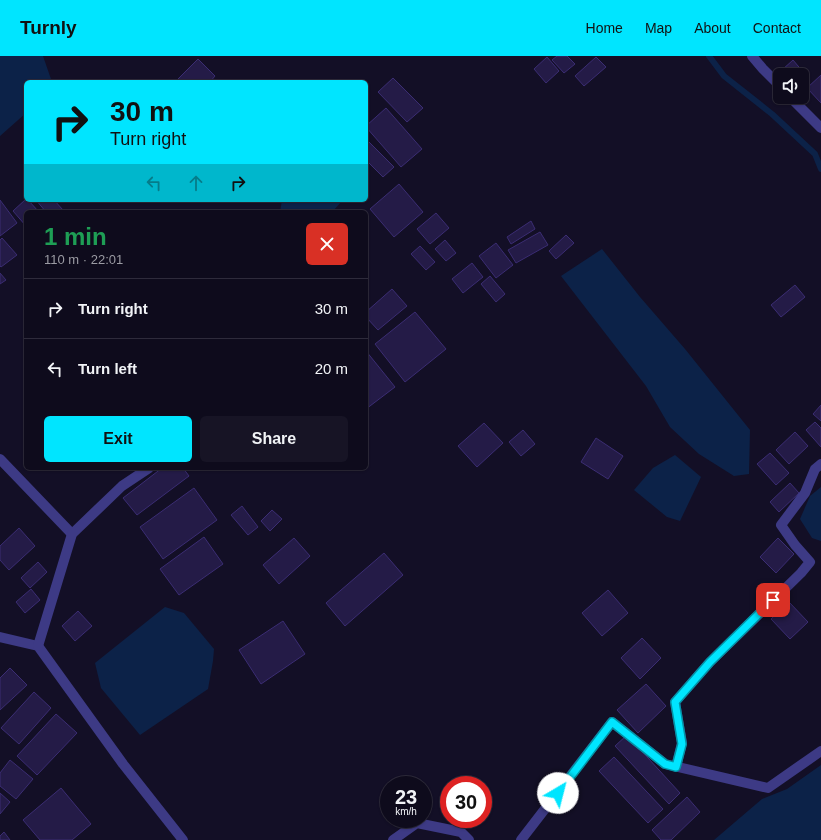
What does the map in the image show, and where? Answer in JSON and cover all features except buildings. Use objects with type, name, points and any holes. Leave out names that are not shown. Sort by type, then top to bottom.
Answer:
[{"type":"street","points":[[752,56],[773,79]]},
{"type":"street","points":[[797,104],[821,128]]},
{"type":"street","points":[[0,459],[72,534]]},
{"type":"street","points":[[676,767],[682,744],[675,702],[710,662],[801,573],[810,562],[795,545],[781,525],[805,493],[815,469],[821,464]]},
{"type":"street","points":[[38,646],[72,534],[122,486],[146,470]]},
{"type":"street","points":[[0,637],[38,646],[123,764],[183,840]]},
{"type":"street","points":[[521,840],[612,722],[665,764],[768,788],[821,751]]},
{"type":"street","points":[[393,840],[417,823],[461,832],[469,840]]},
{"type":"water","points":[[0,56],[43,56],[51,80],[24,80],[24,115],[0,136]]},
{"type":"water","points":[[282,202],[341,202],[334,210],[280,210]]},
{"type":"water","points":[[602,249],[750,430],[749,474],[734,476],[699,454],[670,427],[646,386],[561,276]]},
{"type":"water","points":[[675,455],[701,477],[680,521],[667,517],[634,490],[653,468]]},
{"type":"water","points":[[821,487],[821,541],[812,538],[800,519],[810,496]]},
{"type":"water","points":[[165,607],[184,613],[214,649],[208,689],[140,735],[101,688],[95,663]]},
{"type":"water","points":[[821,765],[821,840],[714,840],[762,799],[787,789]]},
{"type":"waterway","points":[[709,56],[724,76],[772,114],[815,154],[821,169]]},
{"type":"route","points":[[558,793],[612,722],[665,764],[676,767],[682,744],[675,702],[710,662],[773,600]]}]
